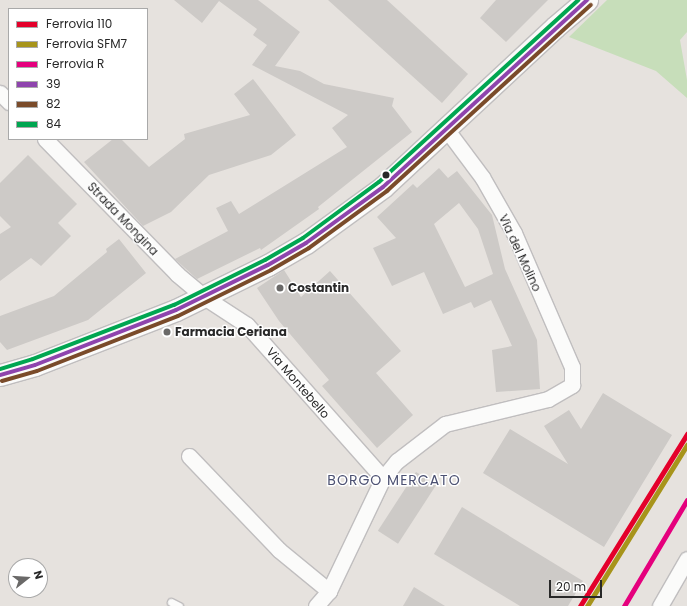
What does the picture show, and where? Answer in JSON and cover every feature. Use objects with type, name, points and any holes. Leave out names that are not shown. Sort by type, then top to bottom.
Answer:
[{"type":"main road","points":[[555,27],[575,0]]},
{"type":"main road","points":[[0,375],[99,341],[204,297],[268,265],[342,219],[383,187],[447,130],[555,27],[588,0]]},
{"type":"street","points":[[0,93],[8,101]]},
{"type":"street","name":"Via del Molino","points":[[384,478],[398,461],[445,424],[548,399],[572,385],[572,367],[514,233],[482,177],[447,130]]},
{"type":"street","name":"Strada Mongina","points":[[46,140],[177,274],[204,297]]},
{"type":"street","name":"Via Montebello","points":[[204,297],[247,325],[384,478]]},
{"type":"street","points":[[189,456],[279,550],[329,591],[330,606]]},
{"type":"street","points":[[316,606],[329,591],[384,478]]},
{"type":"street","points":[[660,606],[687,559]]},
{"type":"lane","points":[[171,602],[179,606]]},
{"type":"green space","points":[[607,0],[687,0],[687,32],[680,40],[687,80],[687,98],[656,71],[569,37]]},
{"type":"building","points":[[174,0],[258,0],[300,32],[275,66],[300,71],[324,84],[394,98],[392,106],[412,132],[318,207],[319,209],[261,250],[260,248],[197,279],[175,259],[228,231],[216,208],[231,201],[239,214],[347,147],[332,128],[348,115],[252,65],[267,45],[253,35],[257,29],[219,1],[202,23]]},
{"type":"building","points":[[328,0],[387,0],[468,74],[442,103]]},
{"type":"building","points":[[496,0],[548,0],[506,42],[480,18]]},
{"type":"building","points":[[253,79],[296,135],[271,155],[209,175],[171,212],[143,226],[84,162],[112,140],[122,140],[149,167],[185,139],[184,134],[250,115],[234,94]]},
{"type":"building","points":[[28,155],[77,204],[58,223],[71,236],[41,266],[31,258],[0,281],[0,234],[11,227],[0,216],[0,183]]},
{"type":"building","points":[[439,168],[448,178],[457,171],[492,215],[505,269],[537,340],[540,389],[496,392],[492,350],[512,346],[491,300],[474,308],[471,302],[443,314],[424,272],[392,286],[373,248],[396,238],[377,217],[413,184],[417,188]],"holes":[[[459,203],[478,229],[493,274],[465,287],[434,224]]]},
{"type":"building","points":[[119,239],[146,273],[88,320],[7,350],[0,342],[0,316],[54,296],[107,252],[106,249]]},
{"type":"building","points":[[284,270],[301,297],[330,271],[401,351],[376,373],[413,415],[377,448],[322,386],[329,380],[279,321],[257,288]]},
{"type":"building","points":[[603,393],[672,435],[604,547],[483,473],[510,429],[568,464],[544,426],[569,410],[581,429]]},
{"type":"building","points":[[416,472],[436,485],[398,544],[378,531]]},
{"type":"building","points":[[462,507],[583,581],[568,606],[520,606],[434,554]]},
{"type":"building","points":[[414,587],[445,606],[403,606]]},
{"type":"rail line","name":"110","points":[[580,606],[687,434]]},
{"type":"rail line","name":"SFM7","points":[[587,606],[687,445]]},
{"type":"rail line","name":"R","points":[[624,606],[687,500]]},
{"type":"transit line","name":"84","points":[[0,369],[33,359],[174,305],[265,260],[303,238],[379,182],[578,0]]},
{"type":"transit line","name":"39","points":[[0,375],[35,365],[176,310],[268,265],[306,243],[383,187],[587,0]]},
{"type":"transit line","name":"82","points":[[2,381],[37,371],[178,316],[271,270],[309,248],[387,191],[591,5]]},
{"type":"place","name":"Costantin","points":[[280,288]]},
{"type":"place","name":"Farmacia Ceriana","points":[[167,332]]},
{"type":"district","name":"BORGO MERCATO","points":[[394,480]]}]
